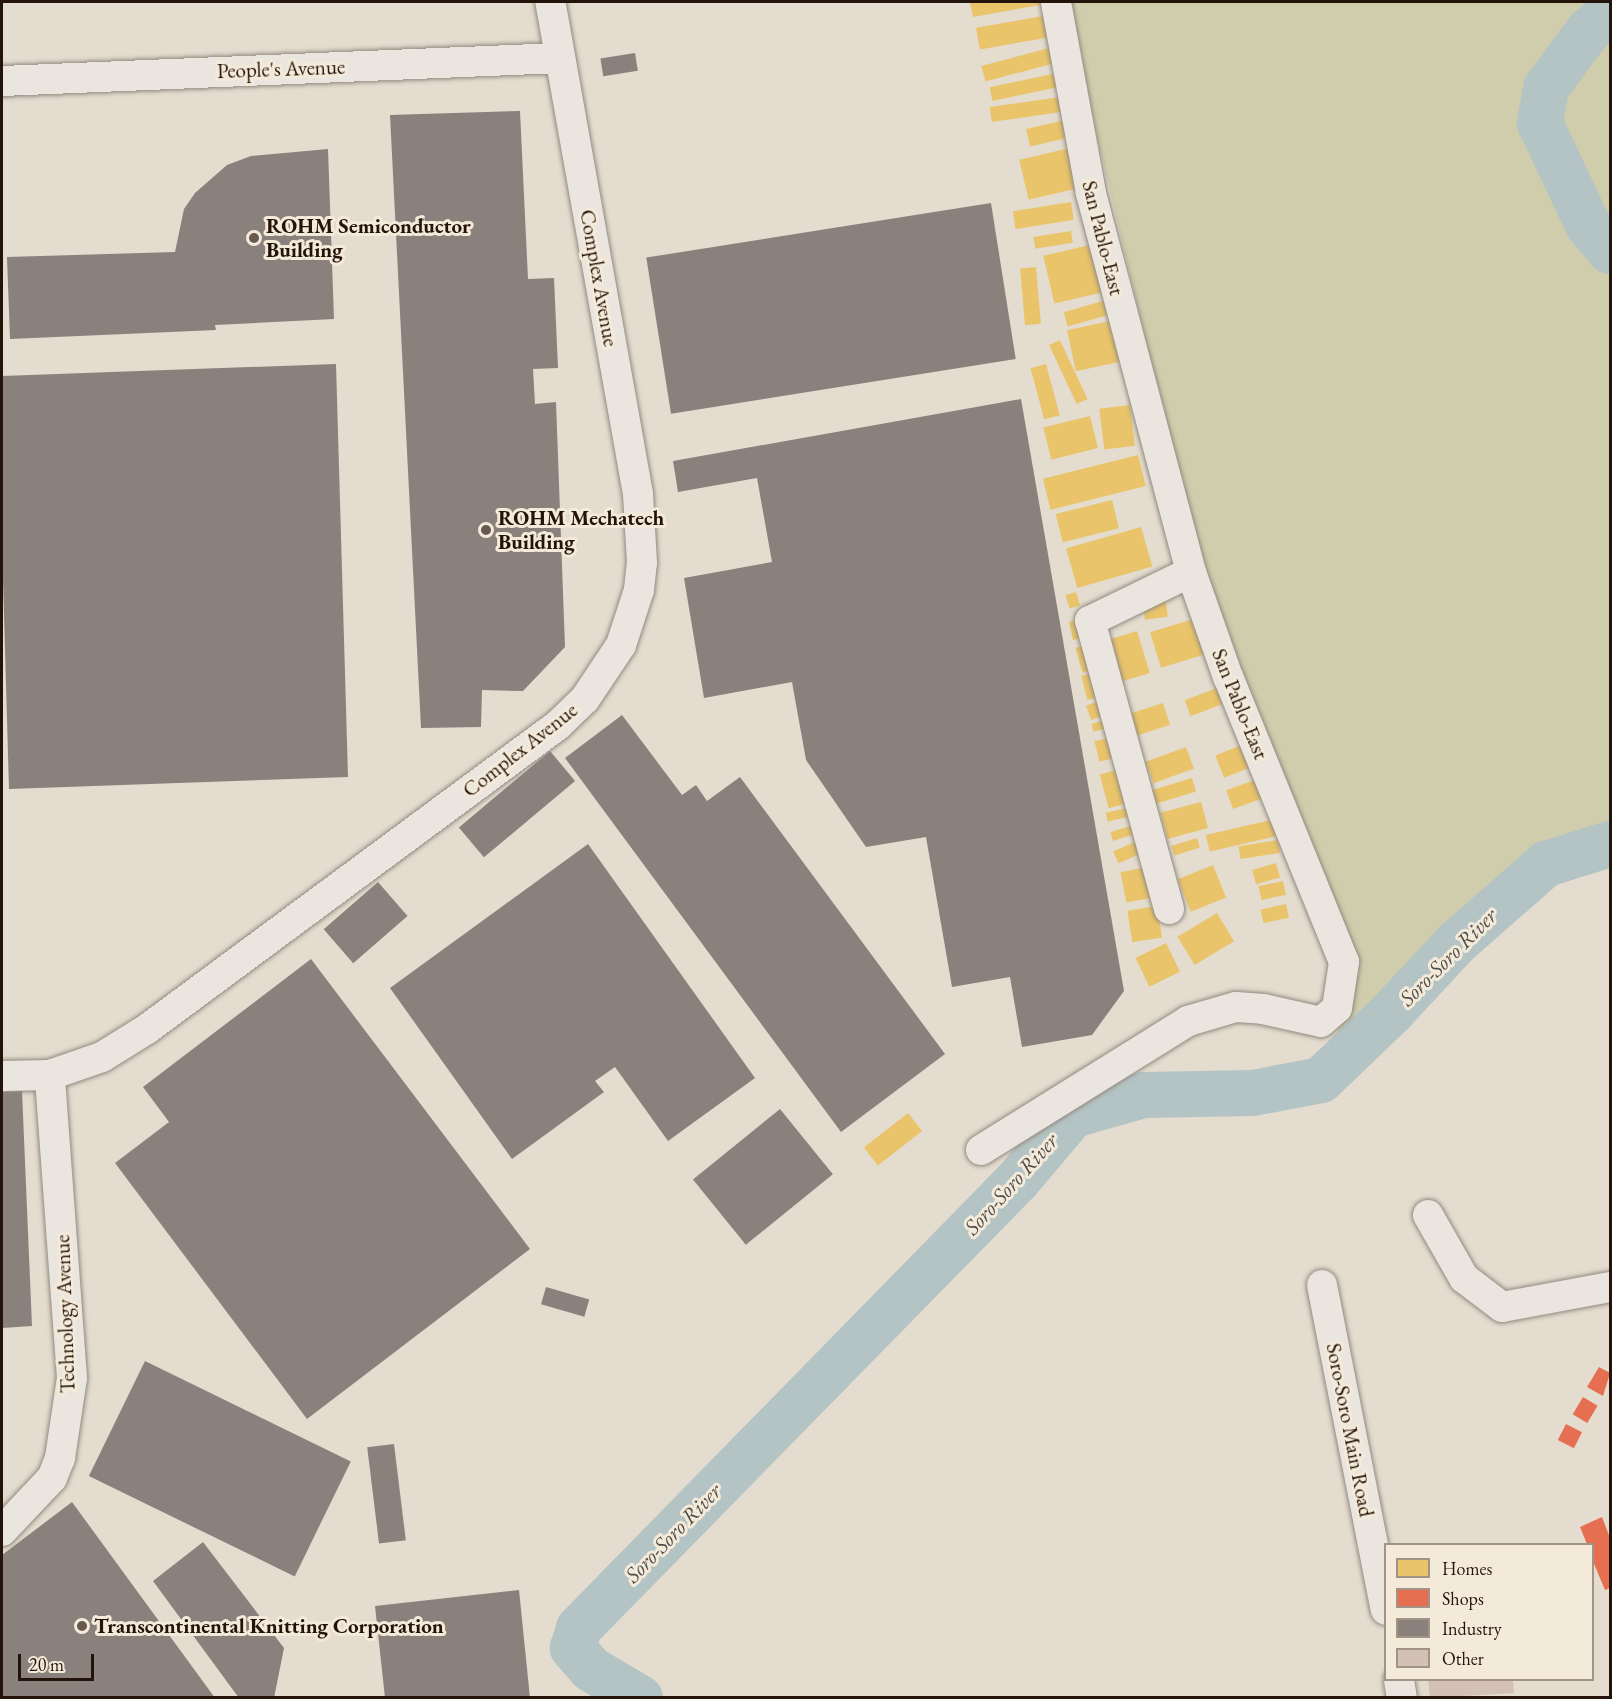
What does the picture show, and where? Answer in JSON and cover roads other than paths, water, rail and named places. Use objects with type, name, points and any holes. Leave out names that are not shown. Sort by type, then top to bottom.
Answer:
[{"type":"street","name":"Complex Avenue","points":[[2,1076],[50,1075],[102,1057],[147,1029],[549,732],[585,699],[621,645],[639,590],[640,516],[550,2]]},
{"type":"street","name":"San Pablo-East","points":[[981,1150],[1188,1022],[1236,1007],[1263,1009],[1321,1022],[1337,1008],[1344,962],[1334,931],[1228,676],[1191,572],[1090,193],[1056,2]]},
{"type":"street","name":"People's Avenue","points":[[2,81],[560,58]]},
{"type":"street","points":[[1168,909],[1090,621],[1191,572]]},
{"type":"street","name":"Technology Avenue","points":[[2,1531],[52,1478],[60,1458],[72,1378],[50,1075]]},
{"type":"street","points":[[1428,1215],[1464,1278],[1502,1307],[1611,1287]]},
{"type":"street","name":"Soro-Soro Main Road","points":[[1322,1285],[1384,1600]]},
{"type":"street","points":[[1399,1681],[1402,1698]]},
{"type":"waterway","points":[[1610,12],[1589,30],[1546,88],[1540,123],[1588,225],[1610,251]]},
{"type":"waterway","name":"Soro-Soro River","points":[[640,1698],[591,1669],[573,1648],[579,1628],[1017,1181],[1073,1115],[1144,1095],[1253,1093],[1321,1080],[1391,1013],[1456,943],[1546,864],[1610,844]]},
{"type":"place","name":"ROHM Semiconductor Building","points":[[254,238]]},
{"type":"place","name":"ROHM Mechatech Building","points":[[486,530]]},
{"type":"place","name":"Transcontinental Knitting Corporation","points":[[82,1626]]}]
